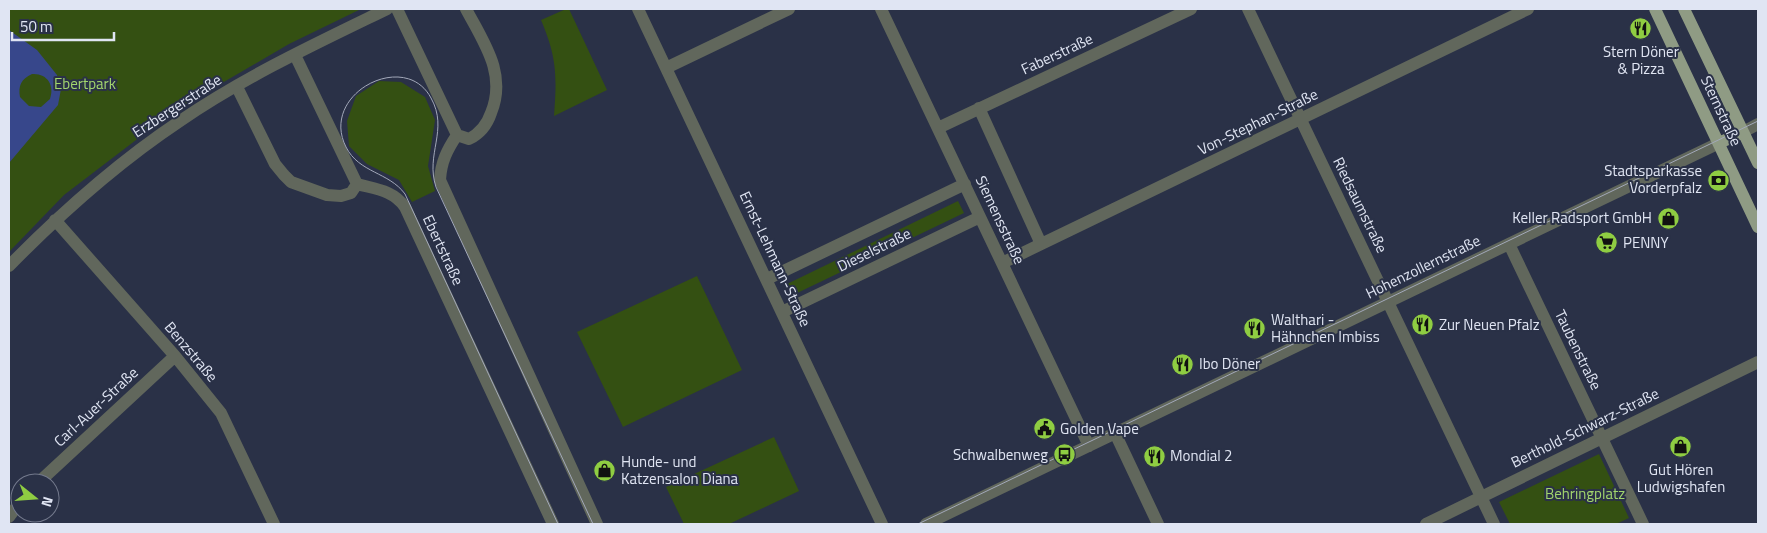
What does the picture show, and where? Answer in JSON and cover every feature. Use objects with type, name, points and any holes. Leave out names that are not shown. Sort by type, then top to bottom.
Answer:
[{"type":"main road","name":"Sternstraße","points":[[1654,9],[1758,227]]},
{"type":"main road","name":"Sternstraße","points":[[1684,9],[1758,163]]},
{"type":"main road","points":[[1719,143],[1742,132]]},
{"type":"street","name":"Erzbergerstraße","points":[[9,266],[54,220],[124,161],[180,120],[295,55],[387,9]]},
{"type":"street","points":[[396,9],[457,135],[469,139],[478,135],[489,118],[498,88],[494,63],[466,9]]},
{"type":"street","name":"Ernst-Lehmann-Straße","points":[[638,9],[882,524]]},
{"type":"street","points":[[666,68],[789,9]]},
{"type":"street","name":"Siemensstraße","points":[[881,9],[1089,446]]},
{"type":"street","name":"Faberstraße","points":[[938,128],[1191,9]]},
{"type":"street","name":"Riedsaumstraße","points":[[1248,9],[1494,524]]},
{"type":"street","name":"Von-Stephan-Straße","points":[[1002,263],[1528,9]]},
{"type":"street","points":[[237,87],[275,164],[292,182],[327,195],[341,196],[352,193],[356,184],[295,55]]},
{"type":"street","name":"Siemensstraße","points":[[979,108],[1041,244]]},
{"type":"street","points":[[1742,132],[1758,124]]},
{"type":"street","name":"Ebertstraße","points":[[457,135],[445,153],[441,165],[440,180],[445,194],[597,524]]},
{"type":"street","name":"Hohenzollernstraße","points":[[926,524],[1719,143]]},
{"type":"street","name":"Ebertstraße","points":[[356,184],[387,192],[399,199],[405,207],[552,524]]},
{"type":"street","name":"Dieselstraße","points":[[767,279],[965,184]]},
{"type":"street","name":"Dieselstraße","points":[[782,312],[980,217]]},
{"type":"street","name":"Benzstraße","points":[[54,220],[175,356],[221,413],[274,524]]},
{"type":"street","name":"Taubenstraße","points":[[1509,244],[1643,524]]},
{"type":"street","name":"Carl-Auer-Straße","points":[[49,473],[175,356]]},
{"type":"street","name":"Berthold-Schwarz-Straße","points":[[1426,524],[1758,362]]},
{"type":"street","points":[[1115,433],[1158,524]]},
{"type":"green space","name":"Ebertpark","points":[[9,9],[361,9],[289,44],[174,111],[64,195],[9,252]]},
{"type":"green space","points":[[569,9],[607,90],[554,116],[555,67],[541,20]]},
{"type":"green space","points":[[379,81],[401,82],[425,97],[435,120],[428,166],[435,191],[412,202],[399,180],[367,164],[349,146],[347,121],[356,96]]},
{"type":"green space","points":[[958,201],[964,213],[793,295],[787,284]]},
{"type":"green space","points":[[697,276],[742,370],[623,427],[577,332]]},
{"type":"green space","points":[[774,437],[799,491],[729,524],[684,524],[666,487]]},
{"type":"green space","name":"Behringplatz","points":[[1599,454],[1629,518],[1616,524],[1510,524],[1499,502]]},
{"type":"water","points":[[9,30],[37,50],[57,75],[61,89],[58,105],[9,163]],"holes":[[[37,74],[46,78],[51,89],[50,99],[41,107],[29,106],[20,97],[19,93],[23,81],[28,76]]]},
{"type":"tram line","points":[[558,524],[405,194],[391,181],[358,162],[346,147],[341,128],[344,110],[354,95],[369,84],[386,78],[403,78],[419,84],[431,98],[438,121],[433,164],[436,187],[593,524]]},
{"type":"tram line","points":[[918,524],[1758,121]]},
{"type":"place","name":"Stern Döner & Pizza","points":[[1641,29]]},
{"type":"place","name":"Stadtsparkasse Vorderpfalz","points":[[1718,180]]},
{"type":"place","name":"Keller Radsport GmbH","points":[[1668,218]]},
{"type":"place","name":"PENNY","points":[[1607,243]]},
{"type":"place","name":"Zur Neuen Pfalz","points":[[1423,325]]},
{"type":"place","name":"Walthari - Hähnchen Imbiss","points":[[1255,329]]},
{"type":"place","name":"Ibo Döner","points":[[1183,364]]},
{"type":"place","name":"Golden Vape","points":[[1044,429]]},
{"type":"place","name":"Gut Hören Ludwigshafen","points":[[1681,447]]},
{"type":"place","name":"Schwalbenweg","points":[[1064,455]]},
{"type":"place","name":"Mondial 2","points":[[1154,456]]},
{"type":"place","name":"Hunde- und Katzensalon Diana","points":[[605,471]]}]
